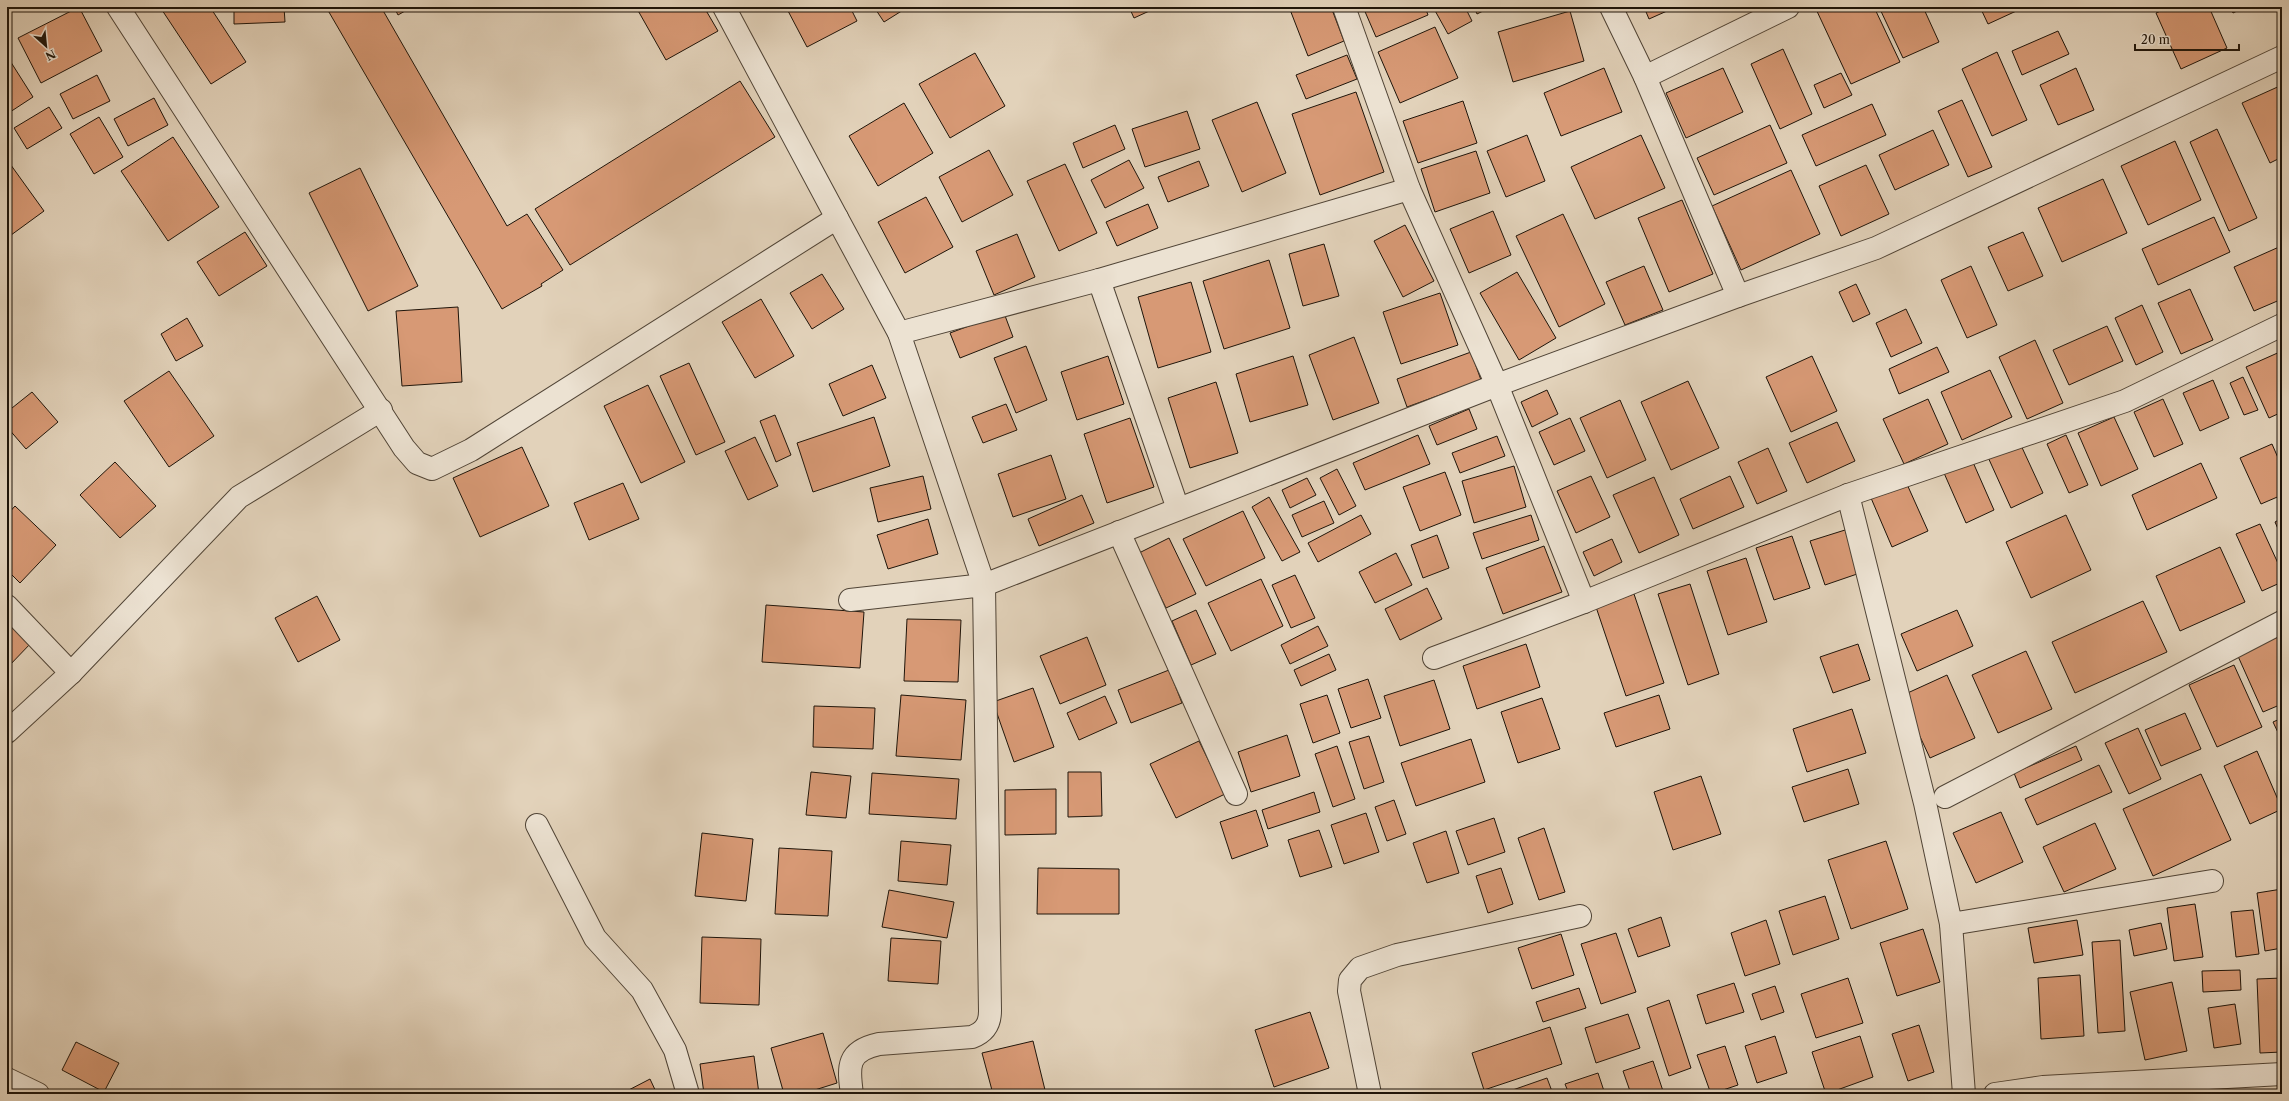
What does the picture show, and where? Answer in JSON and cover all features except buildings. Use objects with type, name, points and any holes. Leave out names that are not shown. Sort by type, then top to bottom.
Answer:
[{"type":"street","points":[[118,7],[381,410],[404,448],[417,463],[432,469],[471,450],[837,218]]},
{"type":"street","points":[[724,7],[899,333],[984,585],[990,1020],[981,1034],[972,1037],[866,1047],[857,1052],[851,1063],[849,1072],[852,1094]]},
{"type":"street","points":[[1344,7],[1408,189],[1497,385],[1584,602]]},
{"type":"street","points":[[1612,7],[1644,77],[1738,296]]},
{"type":"street","points":[[1644,77],[1788,7]]},
{"type":"street","points":[[850,600],[984,585],[1497,385],[1738,296],[1876,248],[2282,58]]},
{"type":"street","points":[[899,333],[1099,280],[1408,189]]},
{"type":"street","points":[[1099,280],[1178,509]]},
{"type":"street","points":[[1434,658],[1584,602],[1848,495],[2125,401],[2282,325]]},
{"type":"street","points":[[7,732],[72,673],[239,497],[381,410]]},
{"type":"street","points":[[1848,495],[1925,803],[1951,924],[1964,1094]]},
{"type":"street","points":[[1119,532],[1236,794]]},
{"type":"street","points":[[7,606],[72,673]]},
{"type":"street","points":[[1945,797],[2282,622]]},
{"type":"street","points":[[537,825],[594,938],[642,990],[675,1050],[688,1094]]},
{"type":"street","points":[[1951,924],[2212,881]]},
{"type":"street","points":[[1370,1094],[1349,991],[1350,980],[1360,968],[1396,955],[1580,916]]},
{"type":"street","points":[[1995,1094],[2043,1087],[2282,1074]]},
{"type":"street","points":[[7,1080],[38,1094]]}]
